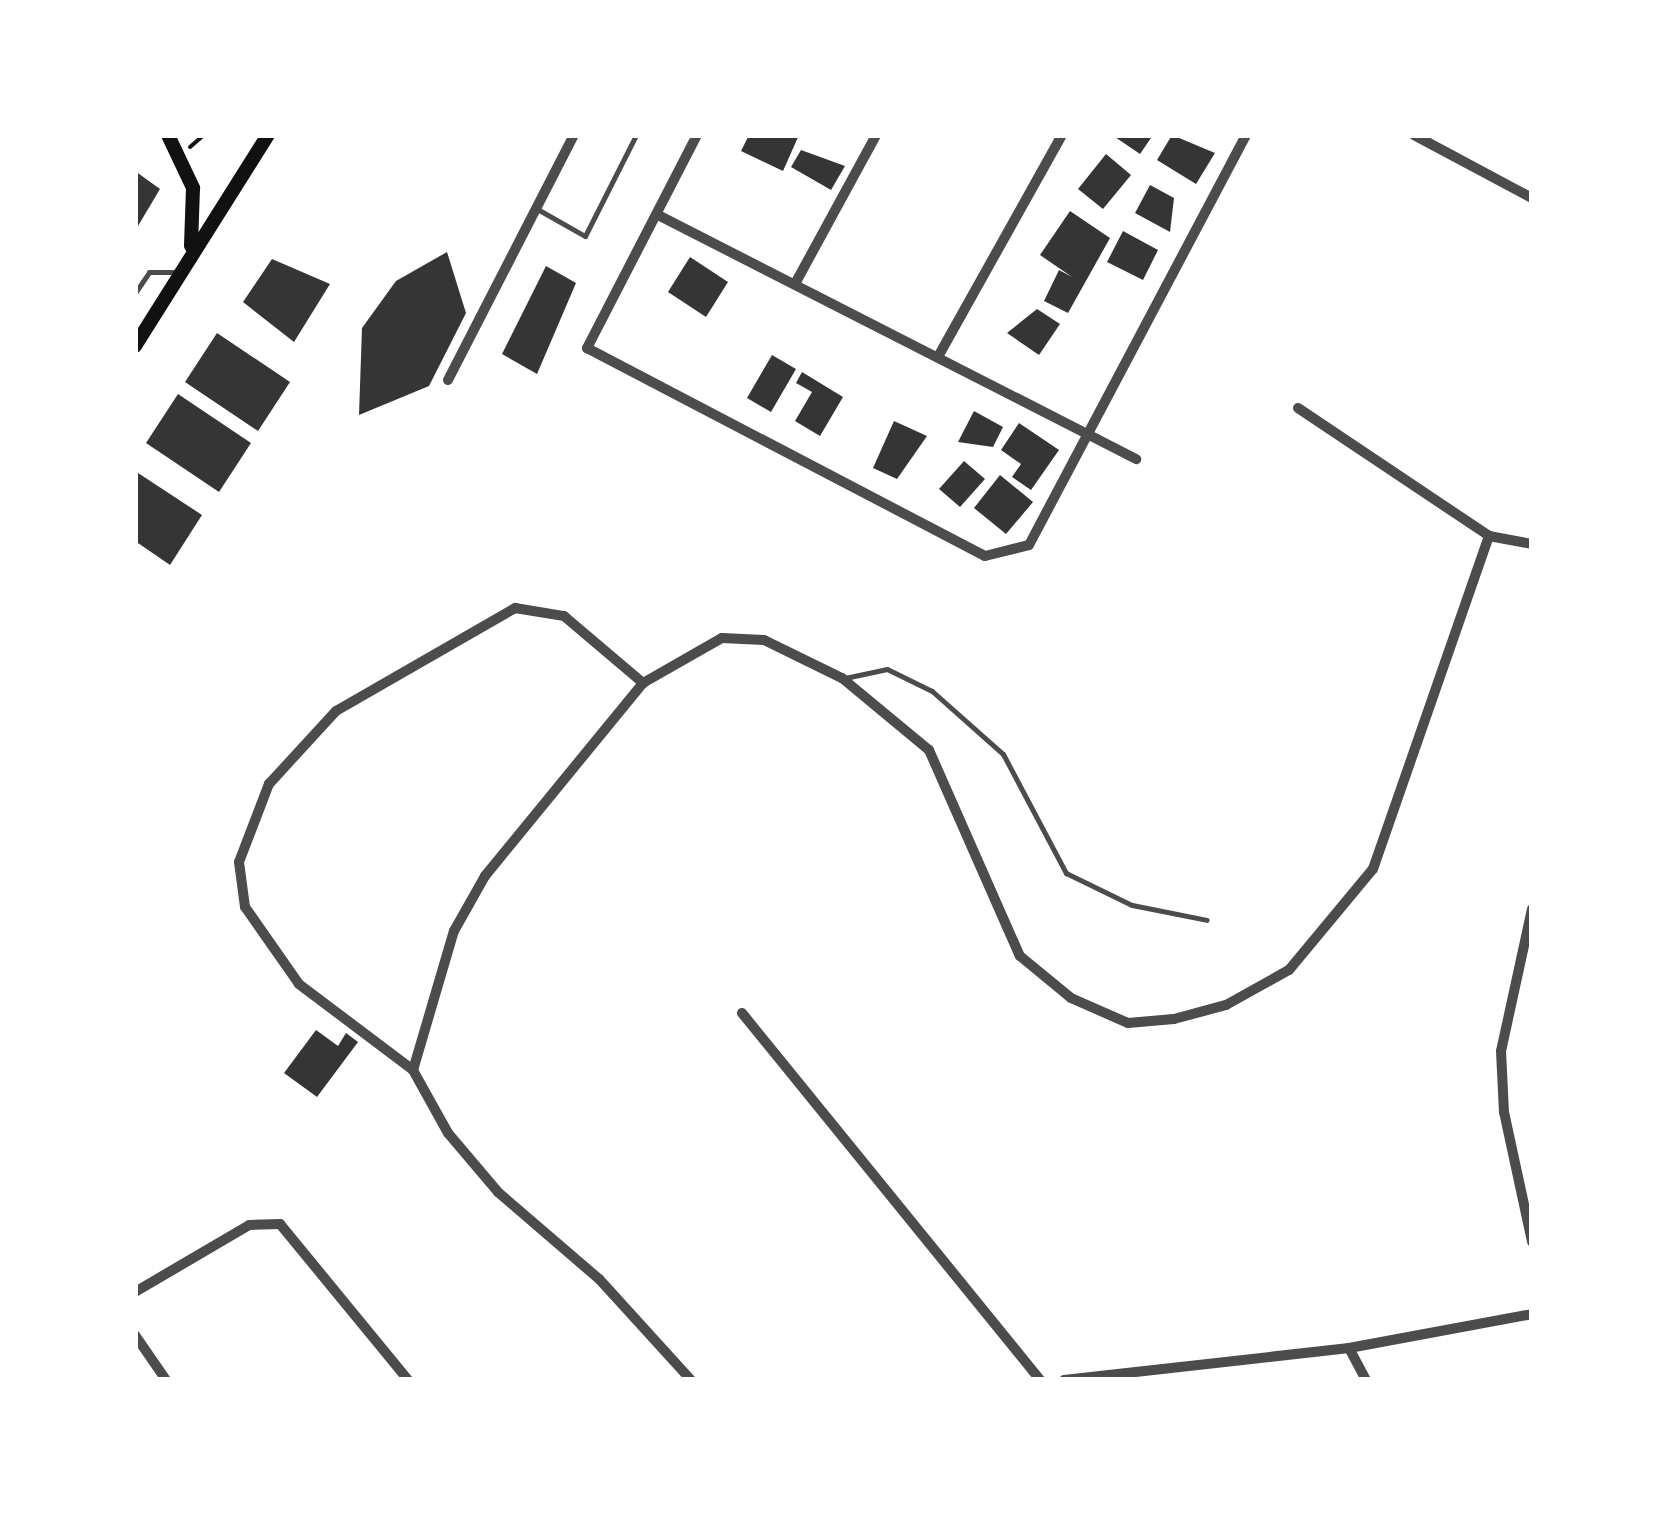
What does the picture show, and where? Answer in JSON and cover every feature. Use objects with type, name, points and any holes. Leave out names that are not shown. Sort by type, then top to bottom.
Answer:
[{"type":"main road","points":[[168,135],[193,188],[190,251]]},
{"type":"main road","points":[[135,346],[190,251],[268,135]]},
{"type":"street","points":[[448,380],[540,210],[574,135]]},
{"type":"street","points":[[698,135],[588,348],[985,556],[1029,545],[1246,135]]},
{"type":"street","points":[[796,282],[876,135]]},
{"type":"street","points":[[940,355],[1062,135]]},
{"type":"street","points":[[1414,135],[1435,139],[1532,198]]},
{"type":"street","points":[[658,215],[940,355],[1136,460]]},
{"type":"street","points":[[1298,408],[1489,536],[1532,544]]},
{"type":"street","points":[[413,1070],[454,931],[485,876],[643,682],[722,638],[764,640],[842,678],[929,750],[1020,956],[1071,998],[1128,1023],[1174,1019],[1226,1005],[1290,970],[1373,869],[1489,536]]},
{"type":"street","points":[[643,682],[564,616],[514,608],[336,711],[269,784],[239,862],[245,907],[299,984],[413,1070],[448,1133],[498,1192],[599,1279],[691,1380]]},
{"type":"street","points":[[1532,909],[1501,1051],[1504,1112],[1532,1242]]},
{"type":"street","points":[[742,1013],[1040,1380]]},
{"type":"street","points":[[135,1292],[249,1225],[280,1224],[408,1380]]},
{"type":"street","points":[[1064,1380],[1349,1348],[1532,1314]]},
{"type":"street","points":[[135,1335],[166,1380]]},
{"type":"street","points":[[1349,1348],[1366,1380]]},
{"type":"lane","points":[[540,210],[586,236],[636,135]]},
{"type":"lane","points":[[135,293],[149,272],[178,272]]},
{"type":"lane","points":[[842,678],[888,669],[932,691],[1003,754],[1066,872],[1132,905],[1207,920]]},
{"type":"path","points":[[190,147],[204,135]]},
{"type":"building","points":[[749,135],[799,135],[783,171],[741,151]]},
{"type":"building","points":[[1112,135],[1153,135],[1140,154]]},
{"type":"building","points":[[1172,135],[1215,153],[1196,184],[1157,160]]},
{"type":"building","points":[[801,150],[845,166],[831,190],[791,167]]},
{"type":"building","points":[[1106,154],[1131,175],[1103,209],[1078,189]]},
{"type":"building","points":[[135,171],[160,189],[135,231]]},
{"type":"building","points":[[1150,185],[1174,198],[1170,232],[1135,213]]},
{"type":"building","points":[[1070,211],[1110,238],[1068,313],[1044,301],[1059,270],[1072,277],[1040,255]]},
{"type":"building","points":[[1123,231],[1158,250],[1143,280],[1107,262]]},
{"type":"building","points":[[447,252],[466,313],[429,386],[359,415],[362,328],[396,281]]},
{"type":"building","points":[[690,257],[728,282],[706,317],[668,292]]},
{"type":"building","points":[[272,259],[330,284],[294,342],[243,302]]},
{"type":"building","points":[[546,266],[576,283],[537,374],[502,354]]},
{"type":"building","points":[[1037,309],[1060,324],[1039,355],[1007,333]]},
{"type":"building","points":[[217,333],[290,382],[258,431],[185,382]]},
{"type":"building","points":[[772,355],[796,369],[771,412],[747,398]]},
{"type":"building","points":[[802,372],[843,397],[820,436],[795,421],[812,392],[796,383]]},
{"type":"building","points":[[178,394],[251,443],[219,492],[146,443]]},
{"type":"building","points":[[974,411],[1003,427],[993,447],[958,442]]},
{"type":"building","points":[[894,421],[927,436],[897,479],[873,468]]},
{"type":"building","points":[[1019,423],[1059,450],[1031,490],[1012,477],[1021,464],[1001,450]]},
{"type":"building","points":[[964,461],[985,479],[960,507],[939,489]]},
{"type":"building","points":[[135,471],[202,515],[170,565],[135,541]]},
{"type":"building","points":[[1000,475],[1033,502],[1006,534],[974,508]]},
{"type":"building","points":[[316,1030],[338,1046],[346,1033],[358,1042],[317,1097],[284,1073]]}]
